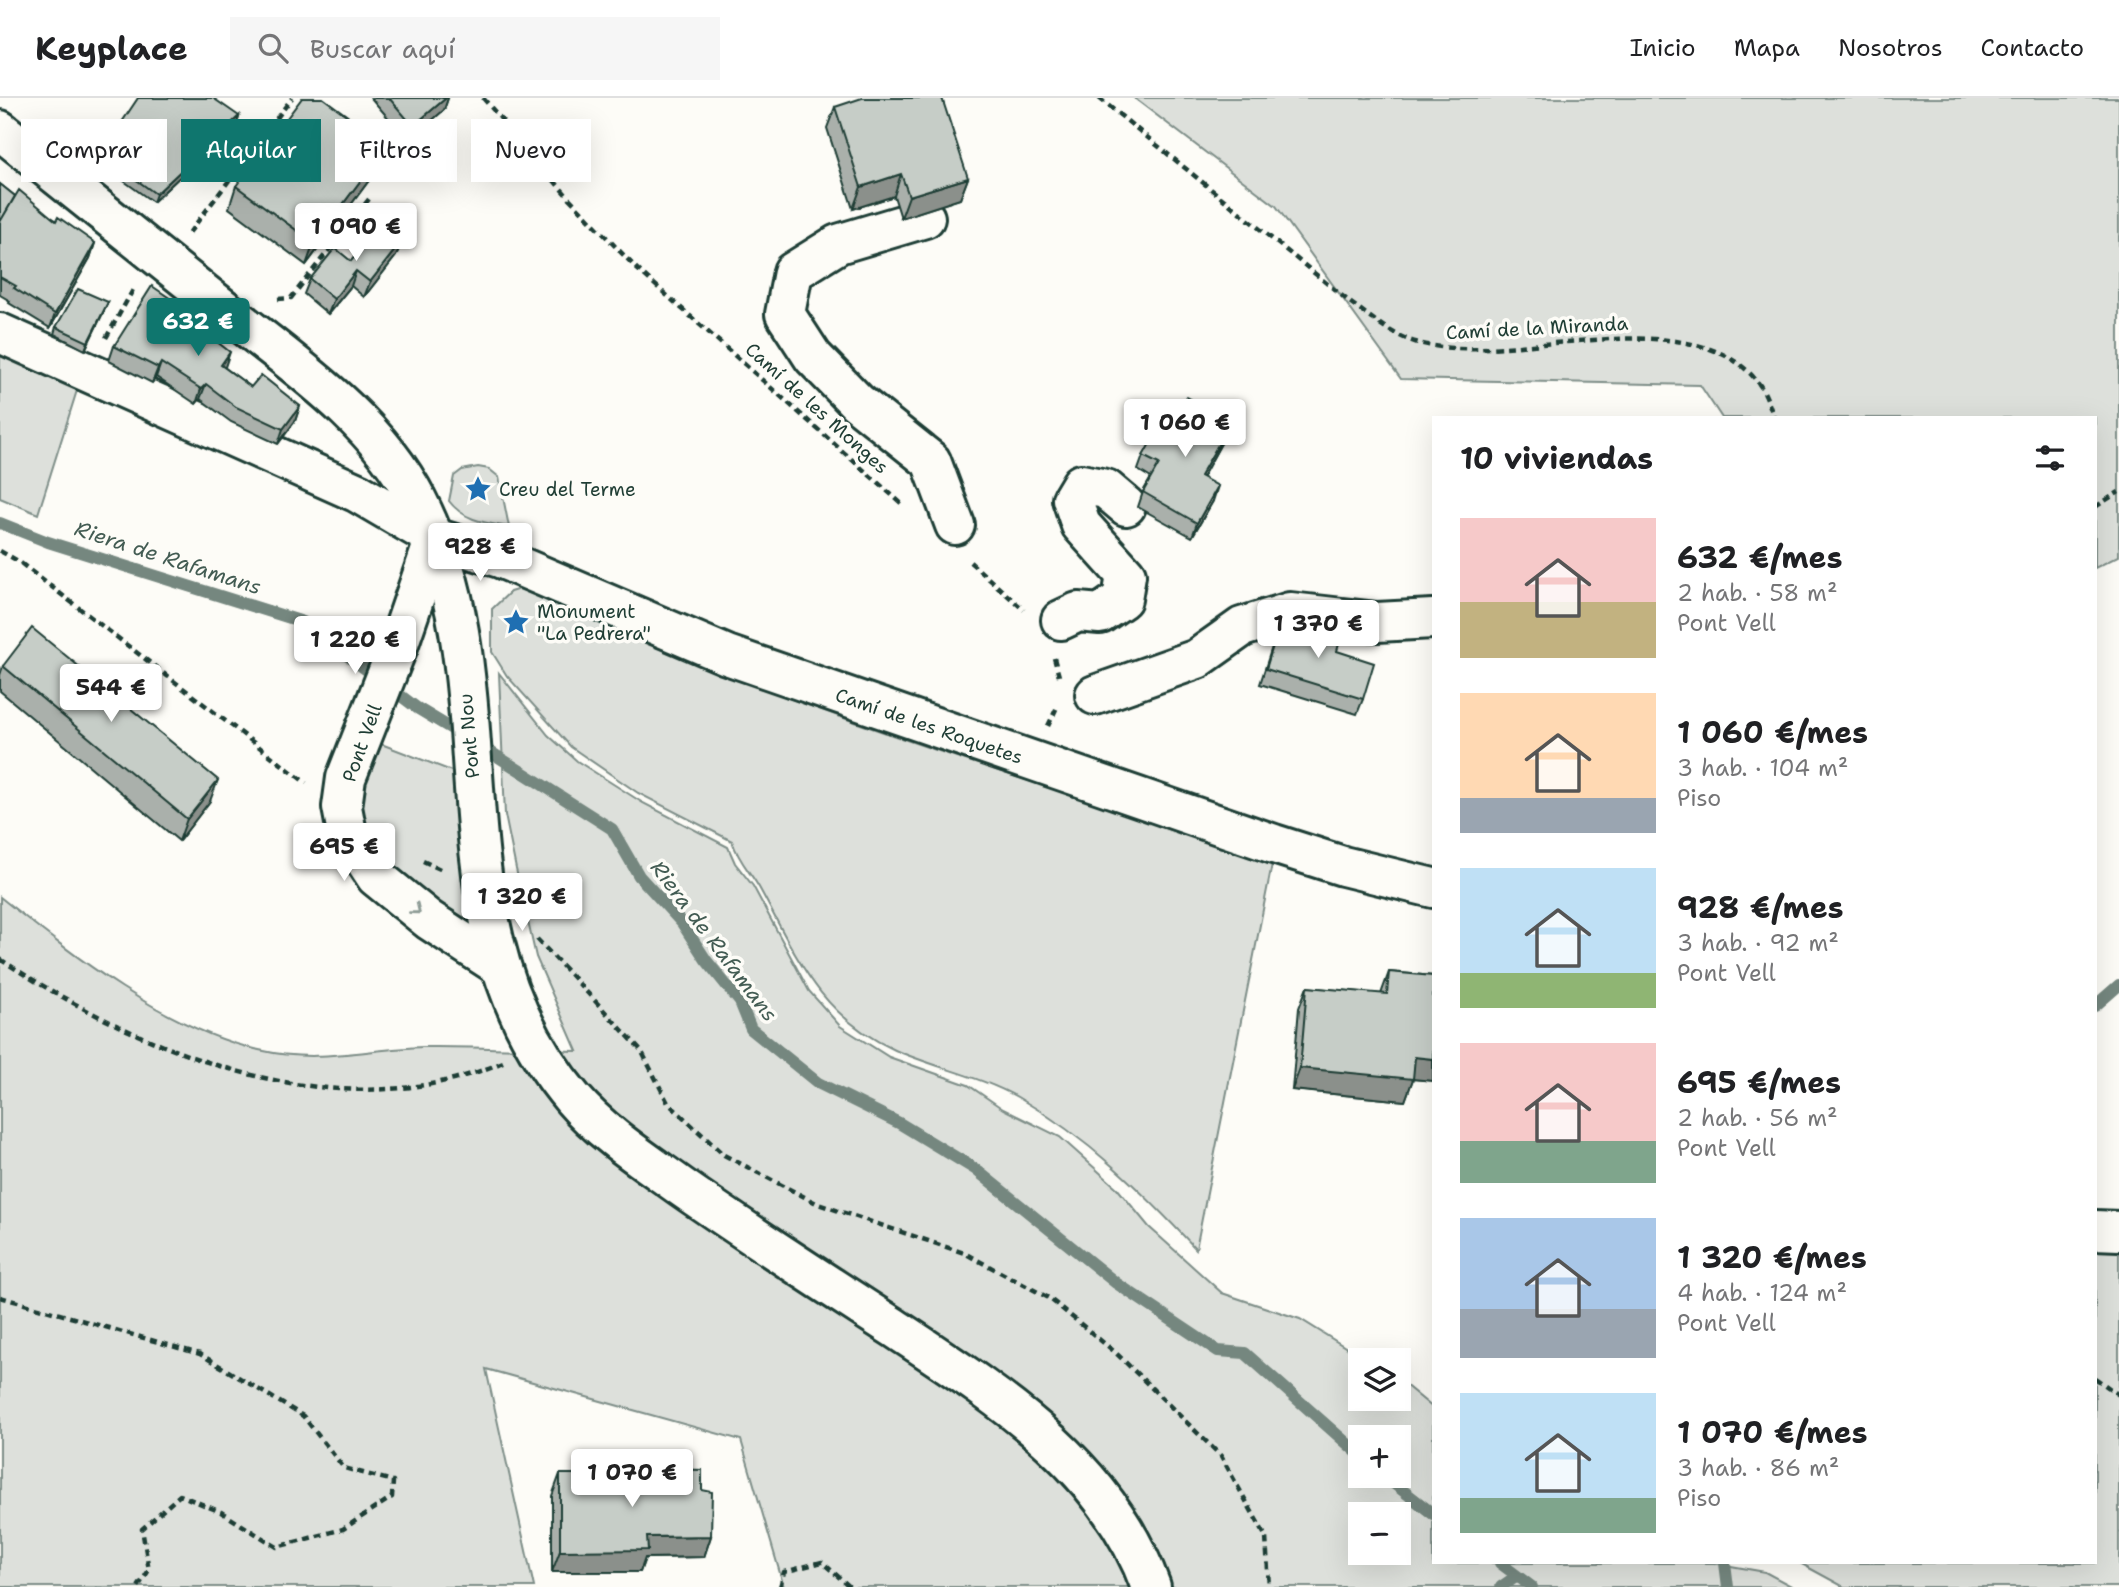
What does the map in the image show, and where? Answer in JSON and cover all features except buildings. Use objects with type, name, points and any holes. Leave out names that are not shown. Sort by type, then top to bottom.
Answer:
[{"type":"main road","name":"Pont Nou","points":[[0,130],[307,375],[364,426],[392,459],[416,497],[435,538],[452,592],[461,645],[486,914],[514,1004],[535,1046],[576,1103],[656,1168],[959,1371],[1056,1444],[1111,1508],[1151,1587]]},
{"type":"main road","points":[[925,218],[838,244],[793,272],[785,314],[813,357],[857,402],[931,461],[959,540]]},
{"type":"main road","name":"Camí de les Roquetes","points":[[0,333],[358,493],[435,538],[500,558],[727,655],[1343,866],[1432,888]]},
{"type":"main road","points":[[1047,630],[1078,612],[1100,614],[1122,599],[1126,575],[1081,525],[1072,499],[1081,484],[1106,489],[1126,506]]},
{"type":"main road","name":"Pont Vell","points":[[435,538],[398,646],[346,778],[342,807],[347,833],[376,877],[429,920],[501,967]]},
{"type":"main road","points":[[1077,699],[1197,659],[1242,627],[1290,612],[1377,622],[1432,619]]},
{"type":"main road","points":[[2097,1230],[2119,1231]]},
{"type":"path","points":[[189,234],[292,98]]},
{"type":"path","name":"Camí de les Monges","points":[[483,98],[569,198],[636,268],[906,507]]},
{"type":"path","name":"Camí de la Miranda","points":[[1099,98],[1352,303],[1382,326],[1413,342],[1449,349],[1632,336],[1697,347],[1726,357],[1745,369],[1760,385],[1773,416]]},
{"type":"path","points":[[274,299],[291,298],[369,199]]},
{"type":"path","points":[[87,373],[135,286]]},
{"type":"path","points":[[2097,506],[2119,492]]},
{"type":"path","points":[[959,540],[1047,630],[1059,679]]},
{"type":"path","points":[[0,551],[18,561],[216,712],[286,771],[342,807]]},
{"type":"path","points":[[1029,760],[1077,699]]},
{"type":"path","points":[[486,914],[517,919],[641,1050],[668,1103],[724,1155],[818,1204],[964,1253],[1049,1298],[1116,1353],[1221,1456],[1266,1537],[1269,1587]]},
{"type":"path","points":[[0,959],[44,988],[115,1026],[190,1056],[282,1083],[382,1089],[429,1084],[476,1073],[535,1046]]},
{"type":"path","points":[[0,1297],[200,1354],[303,1416],[344,1468],[393,1481],[392,1497],[343,1529],[277,1547],[221,1512],[180,1494],[142,1529],[149,1570],[138,1587]]},
{"type":"path","points":[[2097,1379],[2119,1395]]},
{"type":"path","points":[[780,1587],[784,1572],[822,1562],[850,1587]]},
{"type":"shaded area","points":[[1134,98],[2119,98],[2119,556],[2097,567],[2097,416],[1721,416],[1700,385],[1401,379],[1276,206]]},
{"type":"shaded area","points":[[0,349],[79,384],[38,514],[0,498]]},
{"type":"shaded area","points":[[478,467],[489,469],[499,477],[509,527],[469,517],[449,501],[454,476],[462,470]]},
{"type":"shaded area","points":[[523,588],[535,589],[624,631],[806,704],[992,769],[1273,859],[1196,1249],[1113,1167],[1068,1130],[1004,1090],[895,1050],[869,1036],[829,1003],[800,962],[757,884],[738,856],[732,841],[638,793],[571,747],[507,676],[492,652],[492,609],[510,592]]},
{"type":"shaded area","points":[[499,673],[548,735],[577,761],[643,803],[728,847],[735,863],[753,886],[809,991],[840,1026],[889,1057],[968,1085],[1003,1109],[1060,1137],[1117,1188],[1149,1227],[1222,1293],[1300,1319],[1348,1349],[1348,1411],[1411,1411],[1411,1390],[1432,1407],[1432,1564],[1720,1564],[1765,1572],[1793,1587],[784,1587],[741,1440],[486,1369],[534,1587],[0,1587],[0,897],[90,966],[156,1008],[224,1040],[281,1054],[322,1056],[423,1047],[577,1051],[536,957],[505,815]]},
{"type":"shaded area","points":[[376,742],[462,775],[477,942],[458,948],[354,821],[359,785]]},
{"type":"shaded area","points":[[2097,1246],[2119,1248],[2119,1587],[1844,1587],[1802,1564],[2097,1564]]},
{"type":"waterway","name":"Riera de Rafamans","points":[[0,523],[48,542],[303,622],[417,708],[462,735]]},
{"type":"waterway","name":"Riera de Rafamans","points":[[478,744],[612,829],[639,876],[682,923],[706,960],[740,1002],[751,1029],[818,1083],[899,1123],[975,1169],[1116,1283],[1218,1351],[1245,1353],[1348,1444]]},
{"type":"waterway","points":[[2097,1004],[2119,985]]},
{"type":"waterway","name":"Riera de Rafamans","points":[[1400,1488],[1432,1513]]},
{"type":"waterway","name":"Riera de Rafamans","points":[[1501,1564],[1532,1587]]},
{"type":"waterway","points":[[1725,1564],[1728,1587]]},
{"type":"waterway","points":[[1501,1587],[1517,1576]]},
{"type":"place","name":"Creu del Terme","points":[[478,489]]},
{"type":"place","name":"Monument \"La Pedrera\"","points":[[516,622]]}]
